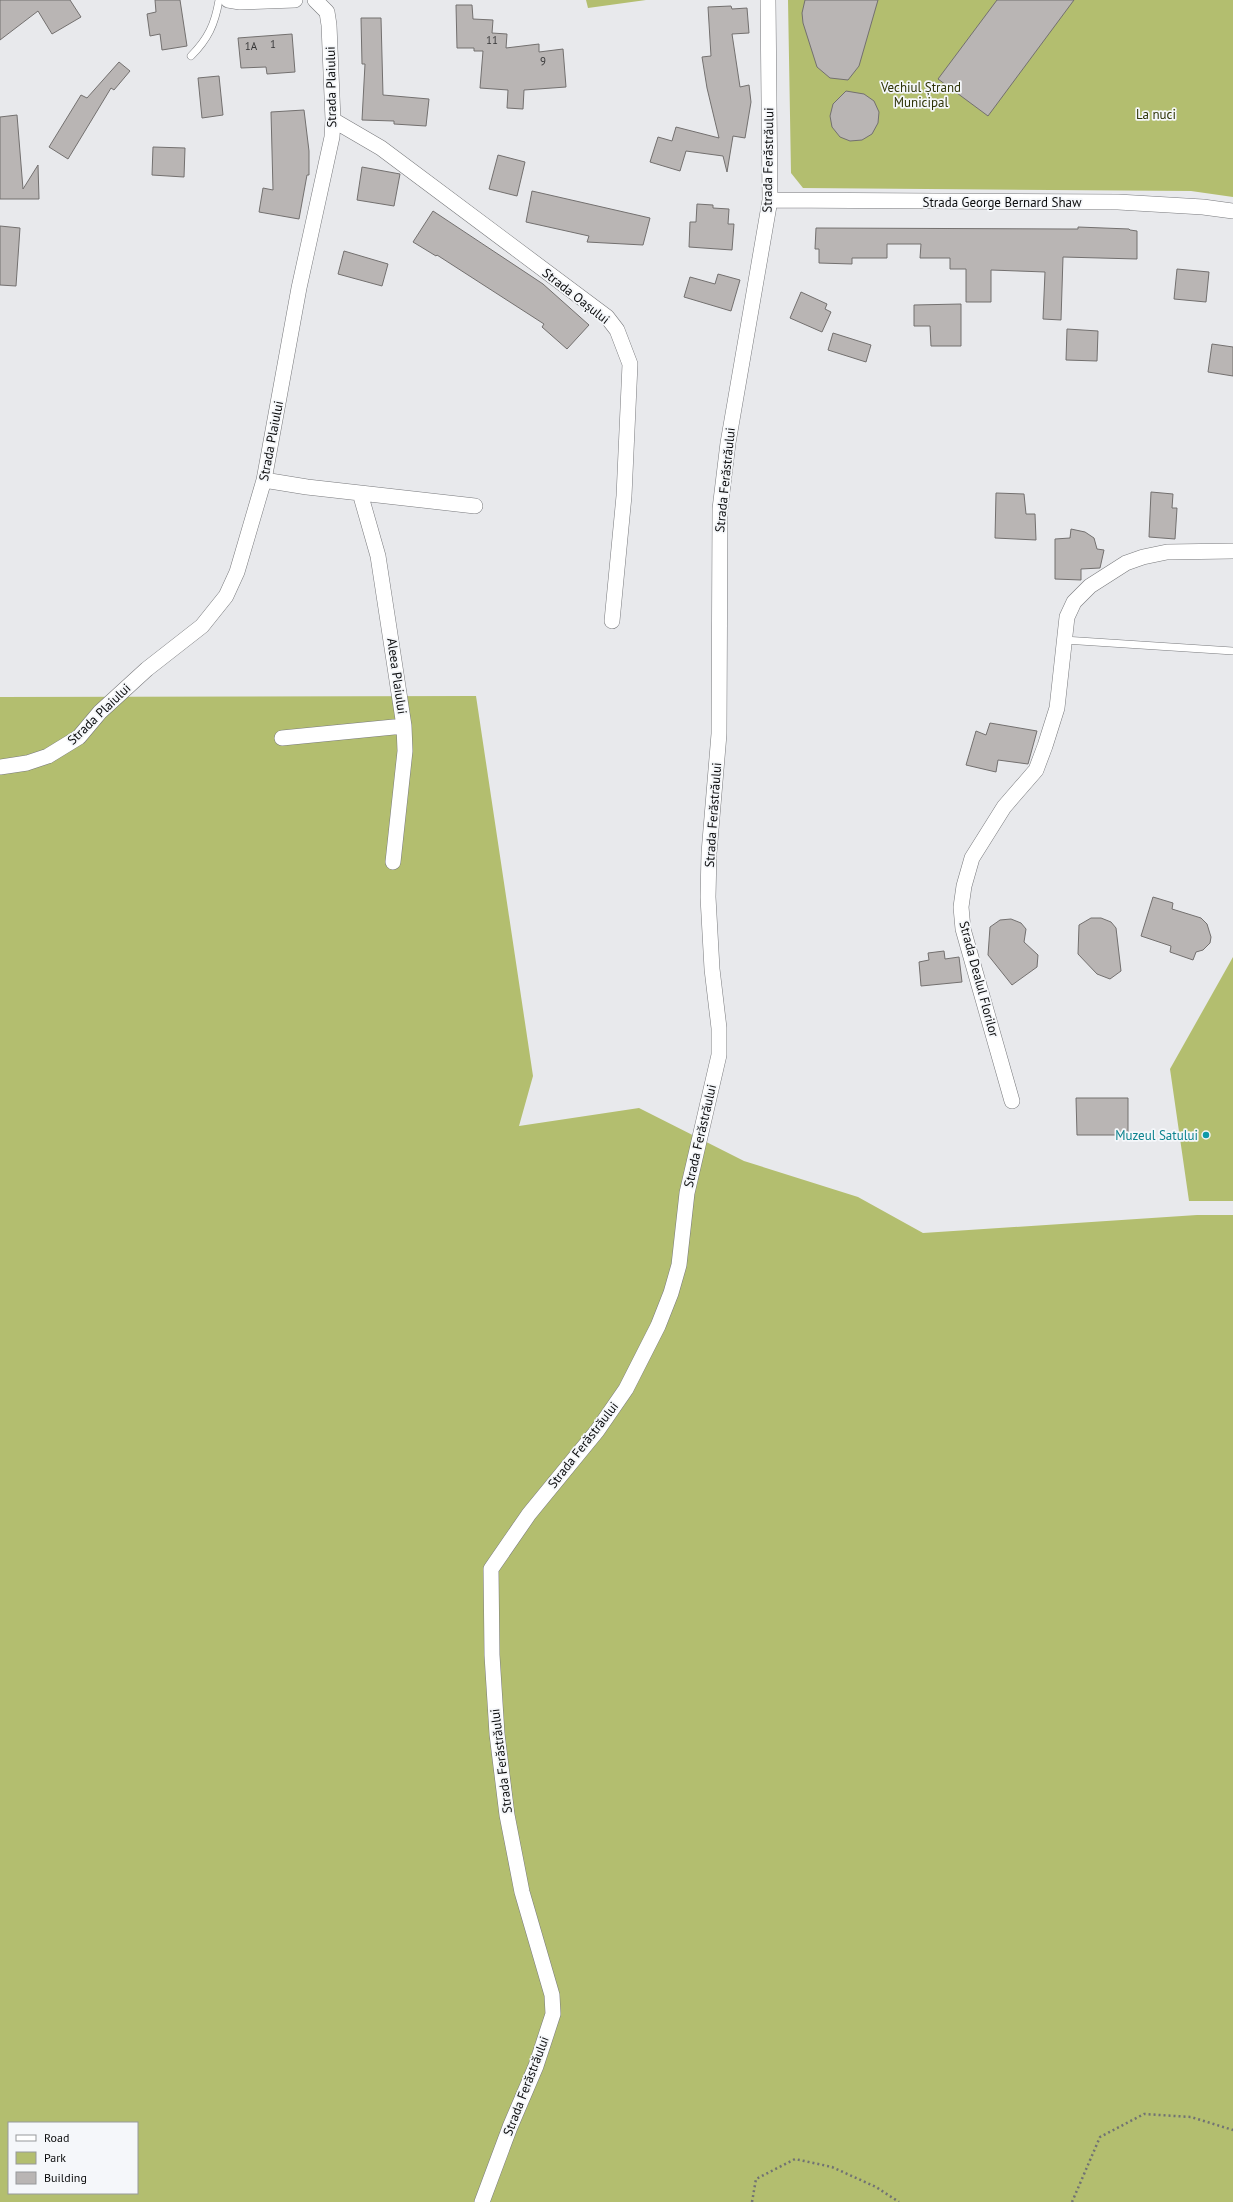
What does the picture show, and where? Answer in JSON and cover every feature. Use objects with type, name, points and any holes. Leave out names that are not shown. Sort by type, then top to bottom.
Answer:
[{"type":"street","points":[[228,0],[240,2],[294,0]]},
{"type":"street","name":"Strada Plaiului","points":[[0,767],[27,763],[48,756],[64,748],[79,737],[100,712],[147,669],[202,626],[226,596],[237,572],[264,480],[299,288],[332,137],[333,120],[329,25],[327,12],[315,0]]},
{"type":"street","name":"Strada Ferăstrăului","points":[[482,2202],[510,2127],[536,2066],[553,2014],[552,1995],[522,1892],[507,1815],[496,1734],[492,1655],[491,1570],[529,1514],[597,1430],[626,1389],[658,1326],[672,1293],[679,1265],[687,1193],[719,1055],[719,1028],[712,969],[708,897],[709,853],[718,734],[720,509],[728,444],[770,200],[768,0]]},
{"type":"street","name":"Strada Oașului","points":[[333,120],[381,148],[607,317],[618,330],[630,364],[624,496],[612,621]]},
{"type":"street","name":"Strada George Bernard Shaw","points":[[770,200],[1118,202],[1203,207],[1233,211]]},
{"type":"street","points":[[264,480],[475,506]]},
{"type":"street","name":"Aleea Plaiului","points":[[360,493],[379,563],[404,726],[405,751],[392,862]]},
{"type":"street","name":"Strada Dealul Florilor","points":[[1012,1101],[963,930],[962,900],[964,886],[972,858],[1004,807],[1036,770],[1057,708],[1067,618],[1074,602],[1090,586],[1126,563],[1167,552],[1233,551]]},
{"type":"street","points":[[282,738],[404,726]]},
{"type":"lane","points":[[191,56],[209,36],[212,20],[219,0]]},
{"type":"lane","points":[[1064,640],[1233,651]]},
{"type":"path","points":[[1072,2202],[1100,2137],[1144,2114],[1191,2117],[1233,2130]]},
{"type":"path","points":[[752,2202],[756,2179],[795,2159],[832,2167],[876,2188],[899,2202]]},
{"type":"green space","points":[[586,0],[646,0],[588,8]]},
{"type":"green space","name":"Vechiul Ștrand Municipal","points":[[788,0],[1233,0],[1233,197],[1191,191],[803,188],[791,173]]},
{"type":"green space","points":[[476,696],[533,1076],[519,1126],[639,1108],[744,1161],[858,1197],[923,1233],[1197,1215],[1233,1215],[1233,2202],[0,2202],[0,697]]},
{"type":"green space","name":"Muzeul Satului","points":[[1233,957],[1233,1201],[1189,1201],[1170,1069]]},
{"type":"building","points":[[0,0],[70,0],[81,17],[52,34],[38,11],[0,40]]},
{"type":"building","points":[[155,0],[180,0],[187,46],[162,50],[160,34],[150,36],[147,14],[156,12]]},
{"type":"building","points":[[805,0],[878,0],[859,66],[848,80],[830,78],[817,67],[803,23],[802,13]]},
{"type":"building","points":[[997,0],[1074,0],[988,116],[938,79]]},
{"type":"building","points":[[456,5],[472,5],[473,19],[493,20],[492,33],[507,34],[506,48],[539,44],[539,52],[563,49],[566,87],[524,90],[523,109],[507,108],[508,90],[480,88],[483,51],[474,51],[474,48],[457,48]]},
{"type":"building","points":[[731,6],[732,9],[747,8],[749,33],[732,34],[740,87],[749,85],[751,102],[745,138],[733,136],[727,172],[723,156],[686,151],[680,171],[650,162],[658,137],[672,141],[676,127],[719,138],[707,88],[702,57],[711,56],[708,7]]},
{"type":"building","points":[[361,18],[381,18],[383,95],[429,99],[426,126],[394,124],[394,121],[362,120],[365,64],[362,64]]},
{"type":"building","points":[[292,34],[295,72],[267,74],[266,67],[241,68],[238,38]]},
{"type":"building","points":[[119,62],[130,71],[114,90],[111,88],[68,159],[49,147],[81,95],[87,98]]},
{"type":"building","points":[[219,76],[223,115],[202,118],[198,78]]},
{"type":"building","points":[[846,91],[864,94],[874,101],[879,112],[878,123],[872,134],[862,140],[850,141],[840,137],[832,127],[830,116],[833,104]]},
{"type":"building","points":[[304,110],[309,151],[309,175],[307,175],[299,219],[259,212],[263,188],[273,190],[271,112]]},
{"type":"building","points":[[17,115],[23,189],[38,165],[39,199],[0,199],[0,117]]},
{"type":"building","points":[[153,147],[185,148],[184,177],[152,175]]},
{"type":"building","points":[[498,155],[525,162],[517,196],[489,189]]},
{"type":"building","points":[[362,167],[400,174],[394,206],[357,200]]},
{"type":"building","points":[[532,191],[650,218],[643,245],[587,242],[589,236],[526,222]]},
{"type":"building","points":[[697,204],[713,205],[713,208],[729,209],[728,224],[734,224],[732,250],[689,247],[690,222],[696,222]]},
{"type":"building","points":[[433,211],[543,284],[589,325],[567,349],[542,327],[544,324],[437,255],[436,256],[413,242]]},
{"type":"building","points":[[0,226],[20,228],[16,286],[0,285]]},
{"type":"building","points":[[1078,227],[1129,229],[1137,231],[1137,259],[1063,257],[1061,320],[1043,319],[1045,272],[991,270],[991,302],[966,302],[966,269],[950,269],[950,258],[920,258],[921,244],[887,244],[887,258],[852,258],[852,264],[819,263],[819,249],[815,249],[816,228],[1078,229]]},
{"type":"building","points":[[344,251],[388,264],[382,286],[338,274]]},
{"type":"building","points":[[1177,269],[1209,272],[1206,302],[1174,299]]},
{"type":"building","points":[[718,274],[740,280],[731,311],[684,297],[690,277],[715,284]]},
{"type":"building","points":[[801,292],[827,304],[825,309],[831,312],[822,332],[790,318]]},
{"type":"building","points":[[961,304],[961,346],[931,346],[930,326],[914,326],[914,305]]},
{"type":"building","points":[[1067,329],[1098,331],[1097,361],[1066,360]]},
{"type":"building","points":[[833,333],[871,345],[866,362],[828,350]]},
{"type":"building","points":[[1212,344],[1233,347],[1233,376],[1208,372]]},
{"type":"building","points":[[1151,492],[1173,494],[1172,508],[1177,508],[1175,539],[1149,537]]},
{"type":"building","points":[[996,493],[1024,494],[1026,514],[1035,514],[1036,540],[995,538]]},
{"type":"building","points":[[1071,529],[1085,532],[1094,538],[1097,549],[1104,550],[1100,568],[1081,569],[1081,580],[1055,579],[1055,539],[1070,538]]},
{"type":"building","points":[[990,723],[1037,731],[1028,764],[998,760],[996,772],[966,765],[976,731],[986,735]]},
{"type":"building","points":[[1153,897],[1173,903],[1172,909],[1201,918],[1207,924],[1211,937],[1210,943],[1203,950],[1196,952],[1193,960],[1170,952],[1171,946],[1141,936]]},
{"type":"building","points":[[1091,918],[1101,918],[1111,922],[1116,928],[1121,971],[1110,979],[1097,974],[1078,954],[1079,925]]},
{"type":"building","points":[[1011,919],[1021,923],[1026,929],[1024,942],[1038,955],[1037,967],[1012,985],[988,955],[990,927],[1000,920]]},
{"type":"building","points":[[944,951],[945,959],[959,957],[962,982],[921,986],[919,962],[929,960],[928,953]]},
{"type":"building","points":[[1076,1098],[1128,1098],[1128,1135],[1077,1135]]},
{"type":"place","name":"Muzeul Satului","points":[[1206,1135]]},
{"type":"park label","name":"La nuci","points":[[1156,114]]}]
